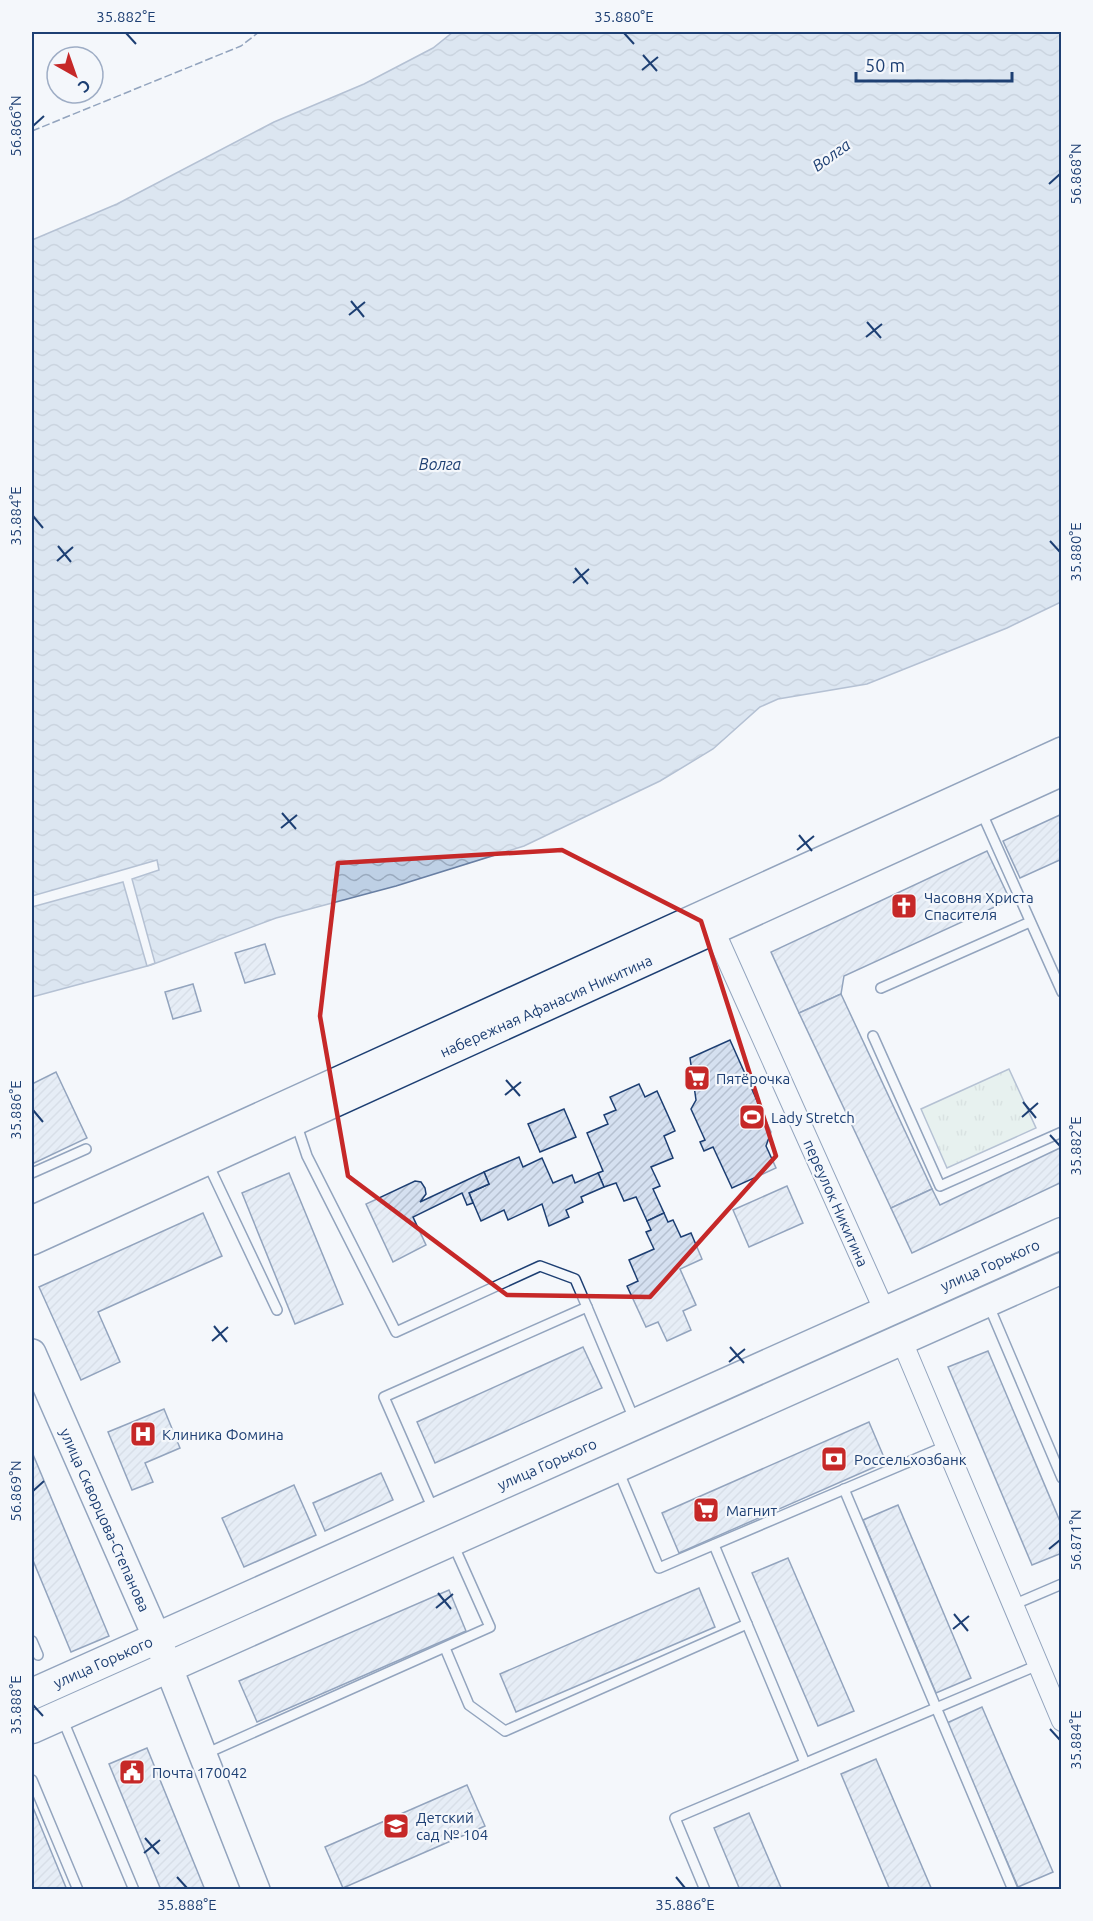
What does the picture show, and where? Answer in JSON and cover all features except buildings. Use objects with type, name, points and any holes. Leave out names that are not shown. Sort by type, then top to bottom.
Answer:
[{"type":"main road","name":"набережная Афанасия Никитина","points":[[32,1220],[1062,751]]},
{"type":"main road","name":"набережная Афанасия Никитина","points":[[32,1241],[1062,772]]},
{"type":"main road","name":"улица Горького","points":[[32,1694],[1062,1233]]},
{"type":"main road","name":"улица Горького","points":[[32,1728],[1062,1268]]},
{"type":"main road","name":"улица Скворцова-Степанова","points":[[33,1358],[157,1638],[256,1890]]},
{"type":"street","name":"переулок Никитина","points":[[714,930],[885,1312]]},
{"type":"street","points":[[901,1340],[1062,1721]]},
{"type":"lane","points":[[980,809],[1062,992]]},
{"type":"lane","points":[[882,988],[1030,922]]},
{"type":"lane","points":[[873,1036],[940,1186],[1062,1132]]},
{"type":"lane","points":[[295,1121],[307,1156],[396,1332],[540,1266],[575,1279],[636,1424]]},
{"type":"lane","points":[[32,1173],[86,1149]]},
{"type":"lane","points":[[207,1161],[277,1310]]},
{"type":"lane","points":[[987,1301],[1062,1478]]},
{"type":"lane","points":[[435,1514],[384,1397],[587,1307]]},
{"type":"lane","points":[[616,1467],[659,1568],[946,1446]]},
{"type":"lane","points":[[844,1489],[1013,1890]]},
{"type":"lane","points":[[203,1755],[490,1627],[452,1541]]},
{"type":"lane","points":[[714,1545],[806,1763]]},
{"type":"lane","points":[[1013,1605],[1062,1584]]},
{"type":"lane","points":[[445,1648],[469,1705],[505,1731],[747,1624]]},
{"type":"lane","points":[[32,1641],[38,1655]]},
{"type":"lane","points":[[705,1890],[675,1818],[1038,1665]]},
{"type":"lane","points":[[61,1715],[134,1890]]},
{"type":"lane","points":[[32,1780],[78,1890]]},
{"type":"highlighted area","points":[[562,850],[701,921],[776,1156],[650,1297],[507,1295],[348,1176],[320,1016],[338,863]]},
{"type":"green space","points":[[1009,1069],[1036,1128],[947,1168],[921,1109]]},
{"type":"water","name":"Волга","points":[[453,32],[1061,32],[1061,602],[1007,628],[867,684],[778,699],[760,707],[713,749],[660,781],[524,846],[396,886],[276,918],[151,965],[32,997],[32,240],[117,204],[274,122],[364,84],[433,48]]},
{"type":"pier","points":[[157,860],[159,870],[132,879],[155,963],[147,966],[123,882],[32,907],[32,896]]},
{"type":"fence","points":[[32,131],[241,46],[259,32]]},
{"type":"place","name":"Часовня Христа Спасителя","points":[[904,906]]},
{"type":"place","name":"Пятёрочка","points":[[697,1078]]},
{"type":"place","name":"Lady Stretch","points":[[752,1117]]},
{"type":"place","name":"Клиника Фомина","points":[[143,1434]]},
{"type":"place","name":"Россельхозбанк","points":[[834,1459]]},
{"type":"place","name":"Магнит","points":[[706,1510]]},
{"type":"place","name":"Почта 170042","points":[[132,1772]]},
{"type":"place","name":"Детский сад № 104","points":[[396,1826]]}]
